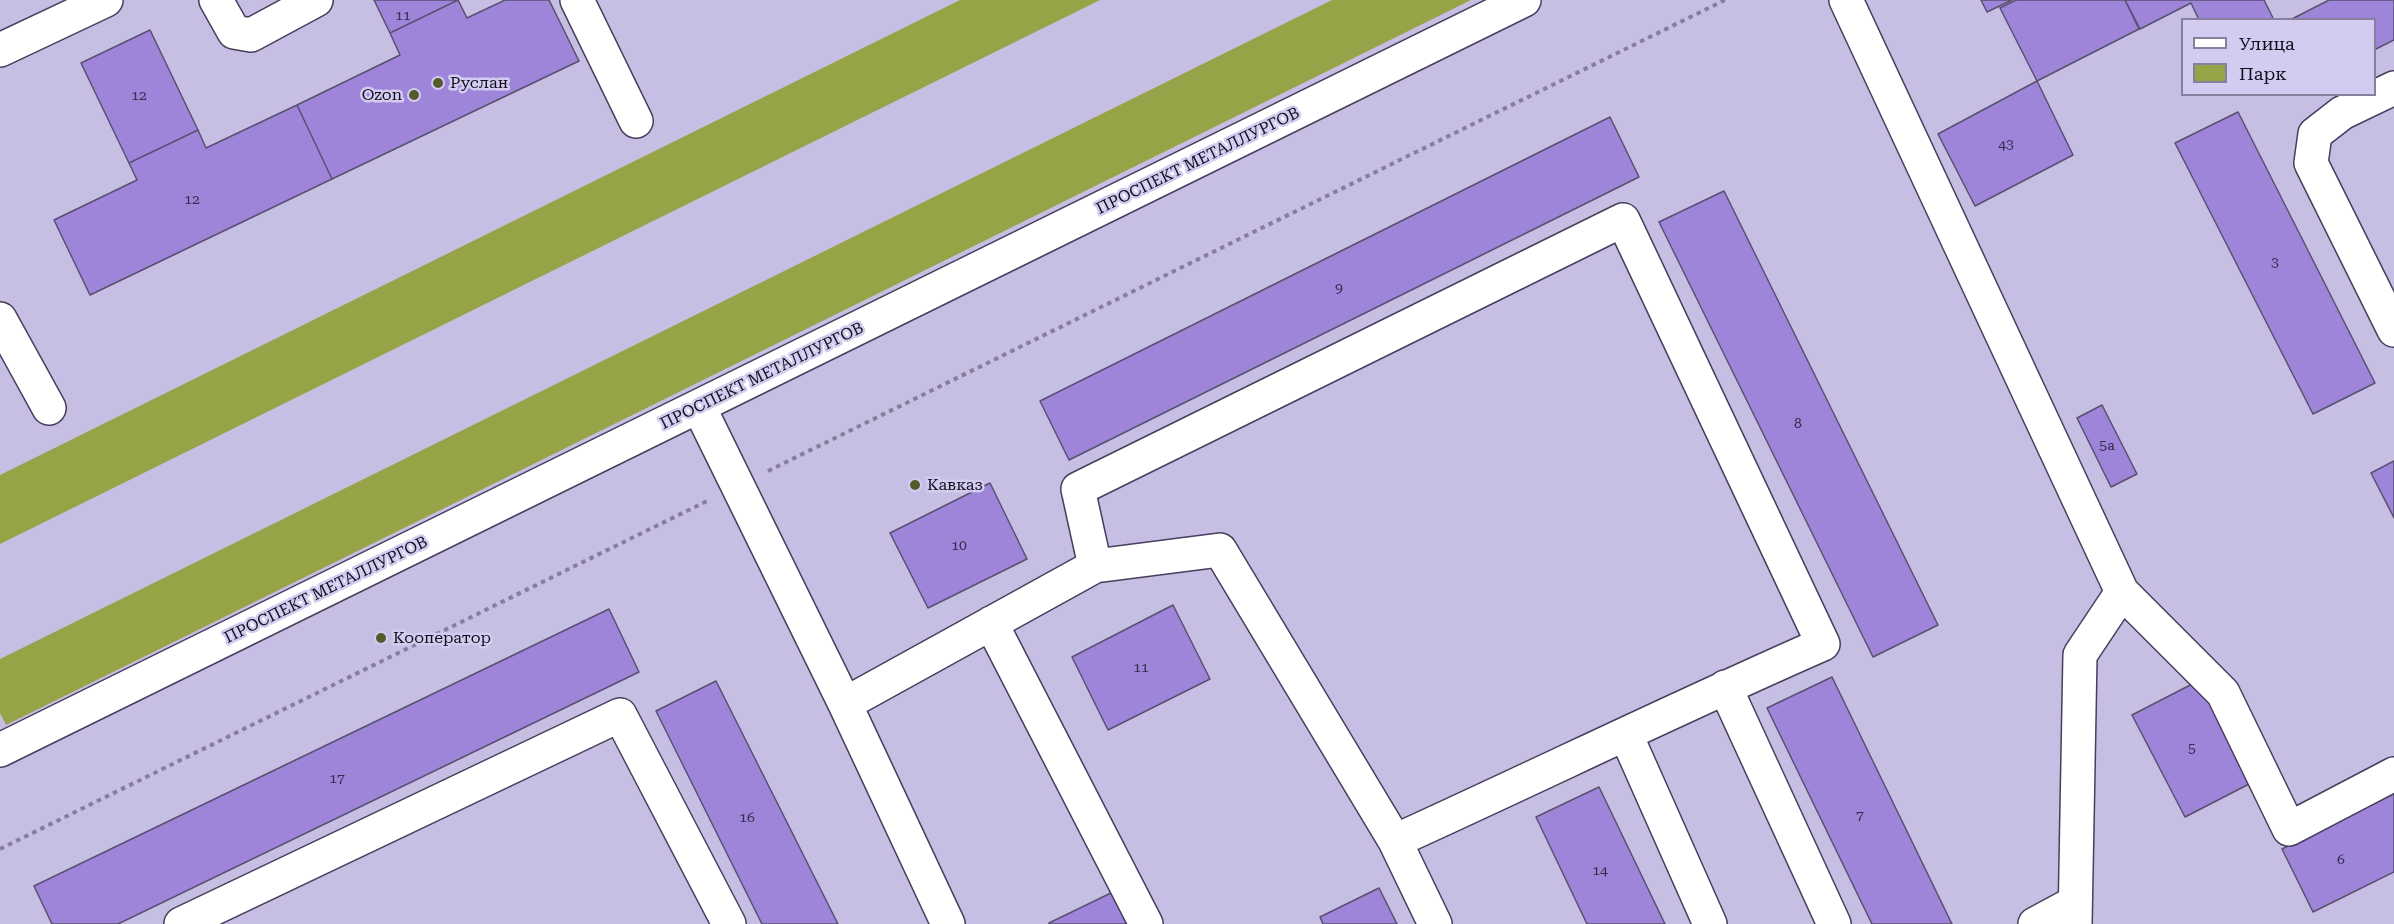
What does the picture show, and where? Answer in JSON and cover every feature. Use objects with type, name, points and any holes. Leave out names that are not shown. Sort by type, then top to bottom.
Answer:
[{"type":"main road","points":[[0,50],[106,0]]},
{"type":"main road","points":[[216,0],[234,32],[251,35],[316,0]]},
{"type":"main road","points":[[577,0],[636,121]]},
{"type":"main road","name":"ПРОСПЕКТ МЕТАЛЛУРГОВ","points":[[0,750],[1524,0]]},
{"type":"main road","points":[[1846,0],[2122,592],[2223,693],[2289,829],[2394,774]]},
{"type":"main road","points":[[2394,88],[2342,113],[2315,134],[2311,163],[2394,330]]},
{"type":"main road","points":[[1095,566],[1078,489],[1623,220],[1823,644],[1725,687],[1395,841]]},
{"type":"main road","points":[[0,320],[49,408]]},
{"type":"main road","points":[[699,407],[845,704],[948,924]]},
{"type":"main road","points":[[845,704],[1095,566],[1220,550],[1395,841],[1435,924]]},
{"type":"main road","points":[[2035,924],[2074,913],[2080,655],[2122,592]]},
{"type":"main road","points":[[992,623],[1146,924]]},
{"type":"main road","points":[[1725,687],[1834,924]]},
{"type":"main road","points":[[181,924],[620,716],[729,924]]},
{"type":"main road","points":[[1626,735],[1710,924]]},
{"type":"path","points":[[0,849],[1725,0]]},
{"type":"green space","points":[[960,0],[1100,0],[0,544],[0,475]]},
{"type":"green space","points":[[1332,0],[1471,0],[6,725],[0,713],[0,659]]},
{"type":"building","points":[[374,0],[458,0],[390,33]]},
{"type":"building","name":"Руслан","points":[[458,0],[467,18],[505,0],[549,0],[579,61],[332,179],[297,105],[400,55],[390,33]]},
{"type":"building","points":[[1981,0],[2012,0],[1987,12]]},
{"type":"building","points":[[2016,0],[2125,0],[2139,29],[2037,81],[2000,8]]},
{"type":"building","points":[[2125,0],[2264,0],[2273,18],[2198,18],[2191,3],[2140,29]]},
{"type":"building","points":[[2329,0],[2394,0],[2394,40],[2376,49],[2376,18],[2294,18]]},
{"type":"building","points":[[150,30],[198,130],[129,163],[81,63]]},
{"type":"building","points":[[2037,81],[2073,155],[1975,206],[1938,134]]},
{"type":"building","points":[[297,105],[332,179],[90,295],[54,220],[137,180],[129,163],[198,130],[206,148]]},
{"type":"building","points":[[2238,112],[2375,383],[2313,414],[2175,143]]},
{"type":"building","points":[[1610,117],[1639,177],[1069,460],[1040,401]]},
{"type":"building","points":[[1724,191],[1938,625],[1873,657],[1659,222]]},
{"type":"building","points":[[2102,405],[2137,474],[2111,487],[2077,418]]},
{"type":"building","points":[[2394,461],[2394,518],[2371,473]]},
{"type":"building","points":[[990,483],[1027,559],[928,608],[890,533]]},
{"type":"building","points":[[1173,605],[1210,679],[1108,730],[1072,657]]},
{"type":"building","points":[[609,609],[639,672],[118,924],[52,924],[34,886]]},
{"type":"building","points":[[1832,677],[1952,924],[1872,924],[1767,708]]},
{"type":"building","points":[[2200,680],[2253,782],[2185,817],[2132,715]]},
{"type":"building","points":[[716,681],[838,924],[762,924],[656,711]]},
{"type":"building","points":[[1599,787],[1665,924],[1587,924],[1536,817]]},
{"type":"building","points":[[2394,794],[2394,872],[2313,912],[2282,849]]},
{"type":"building","points":[[1379,888],[1397,924],[1323,924],[1320,917]]},
{"type":"building","points":[[1113,892],[1128,924],[1049,924],[1049,923]]},
{"type":"place","name":"Руслан","points":[[438,83]]},
{"type":"place","name":"Ozon","points":[[414,95]]},
{"type":"place","name":"Кавказ","points":[[915,485]]},
{"type":"place","name":"Кооператор","points":[[381,638]]}]
